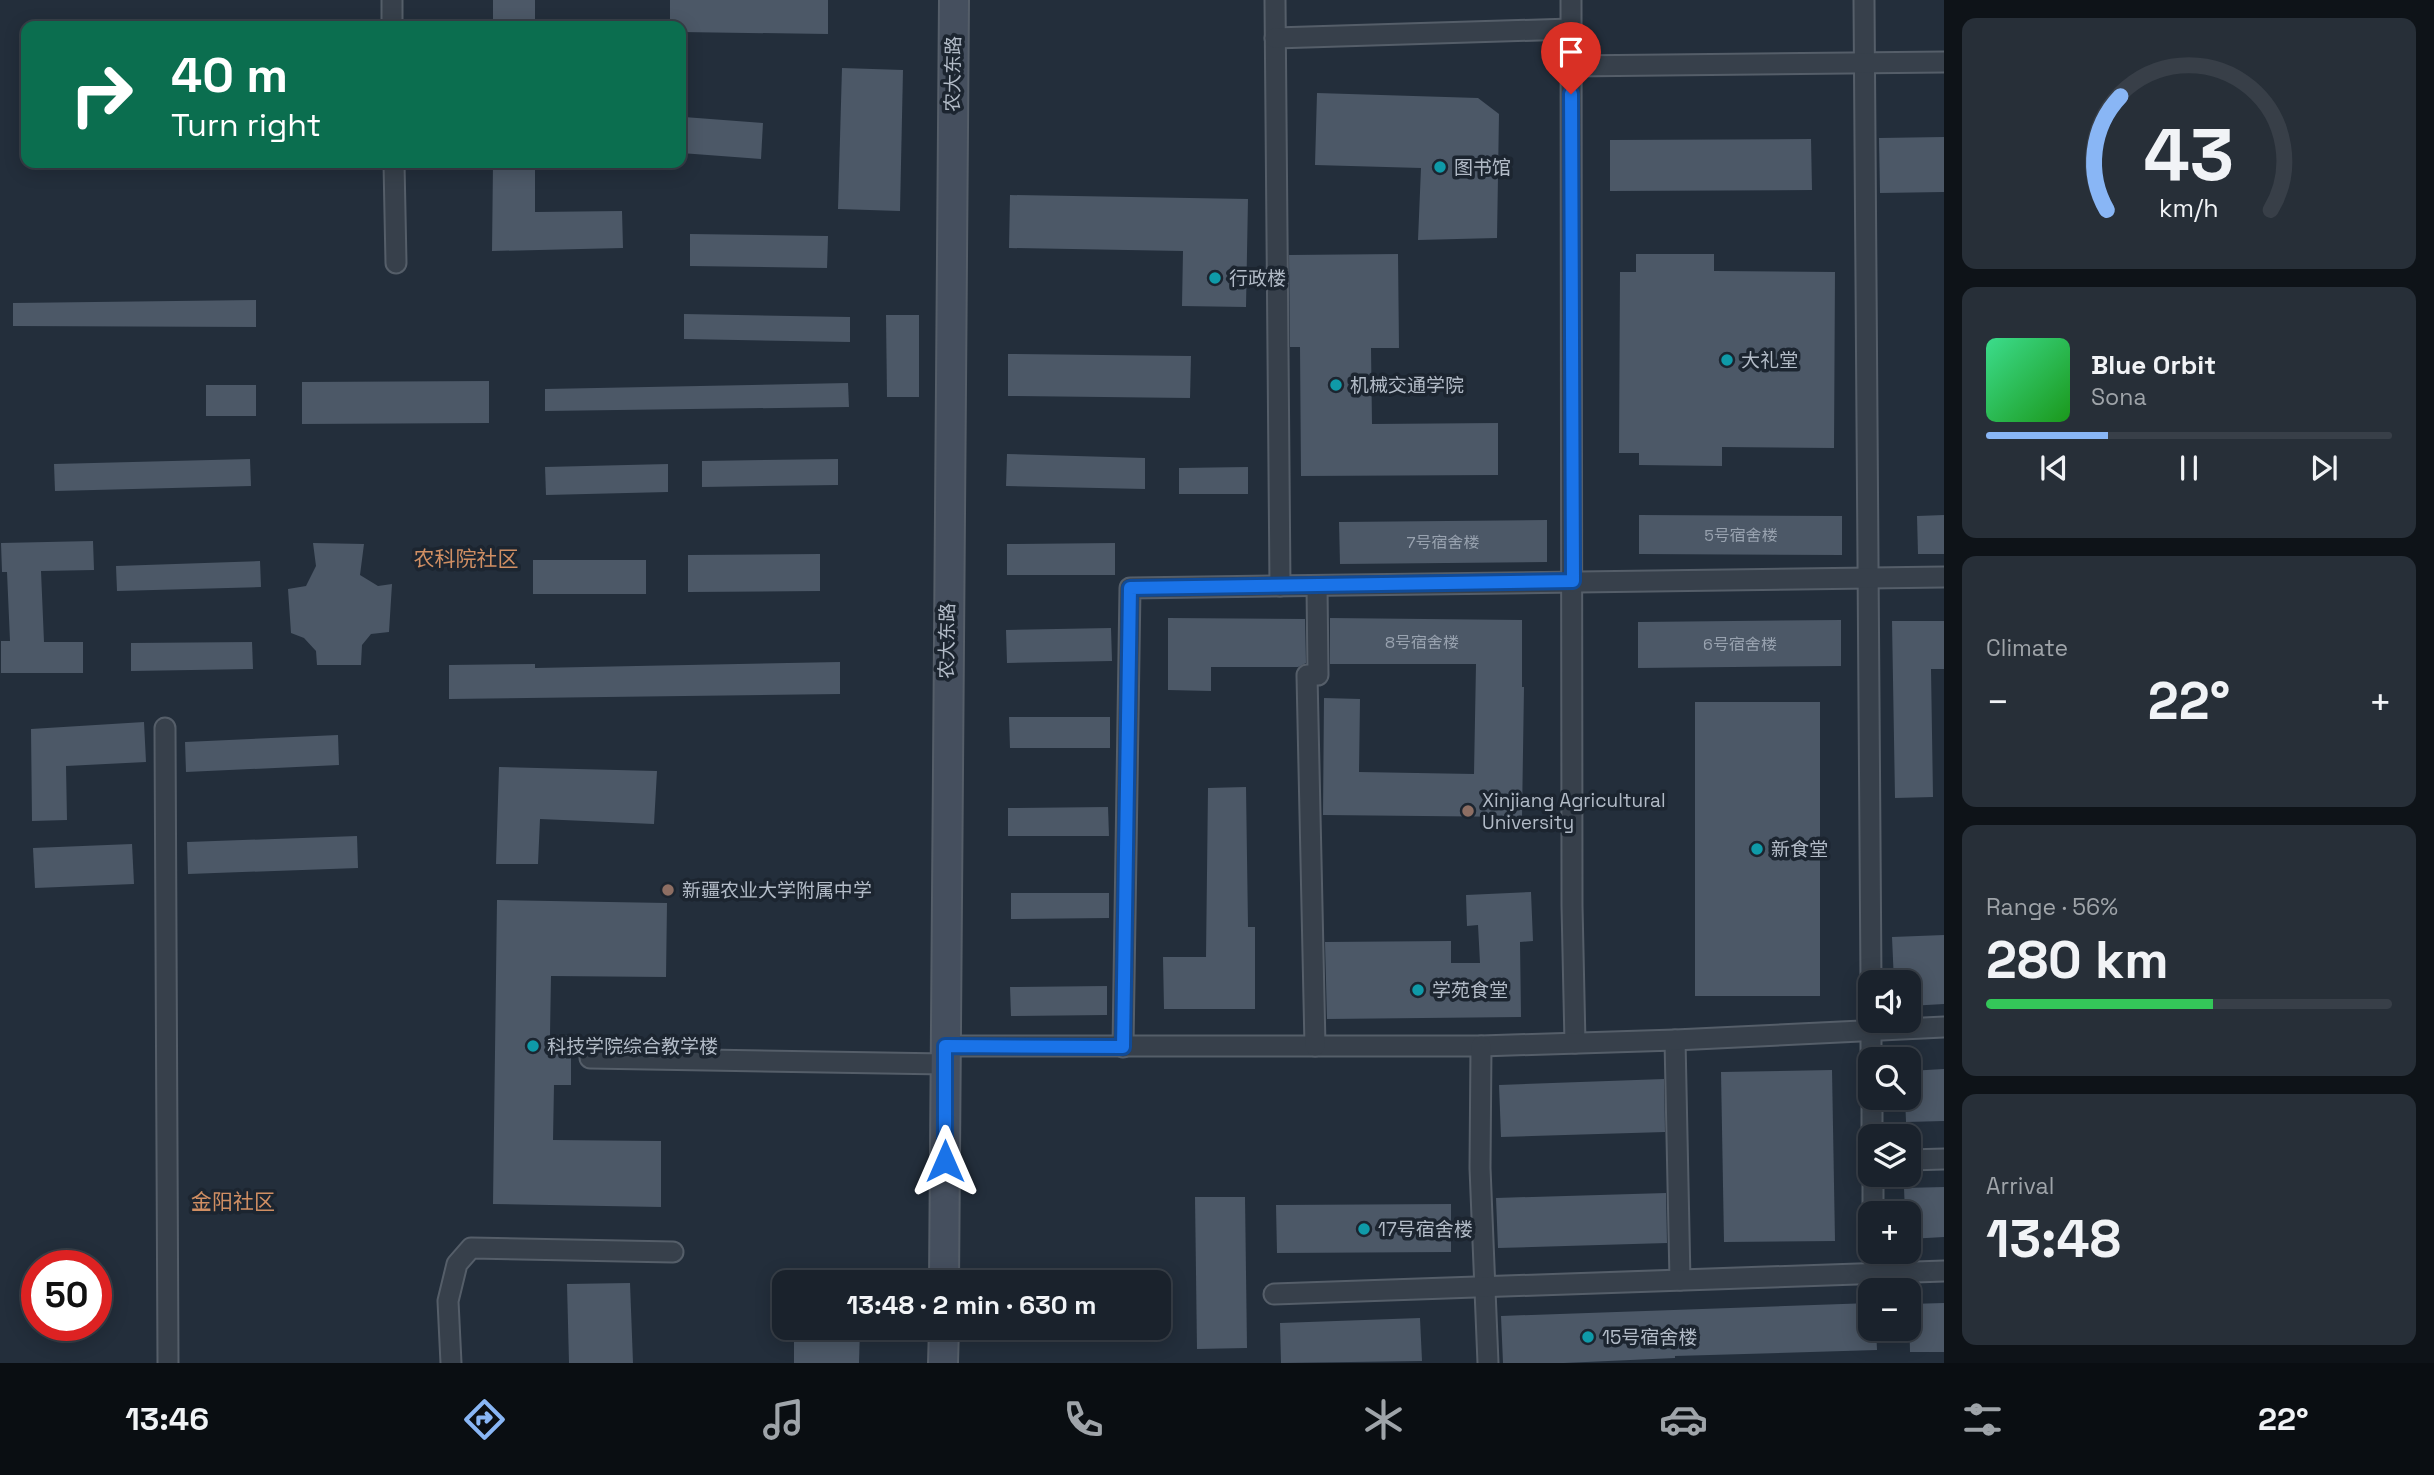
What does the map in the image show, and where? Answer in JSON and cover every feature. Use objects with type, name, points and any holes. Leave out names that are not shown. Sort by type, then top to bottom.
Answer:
[{"type":"main road","name":"农大东路","points":[[944,1270],[954,0]]},
{"type":"main road","points":[[943,1363],[944,1340]]},
{"type":"street","points":[[392,0],[393,21]]},
{"type":"street","points":[[1275,0],[1280,586]]},
{"type":"street","points":[[1571,0],[1572,906],[1575,1043]]},
{"type":"street","points":[[1864,0],[1871,970]]},
{"type":"street","points":[[1275,38],[1571,29]]},
{"type":"street","points":[[1571,66],[1944,62]]},
{"type":"street","points":[[394,168],[396,263]]},
{"type":"street","points":[[1123,1047],[1130,588],[1944,577]]},
{"type":"street","points":[[1315,1046],[1307,675],[1318,675],[1317,586]]},
{"type":"street","points":[[164,728],[168,1363]]},
{"type":"street","points":[[590,1058],[945,1055],[1123,1047],[1481,1046],[1675,1040],[1858,1026]]},
{"type":"street","points":[[1921,1026],[1944,1027]]},
{"type":"street","points":[[1675,1040],[1680,1280]]},
{"type":"street","points":[[1481,1046],[1480,1168],[1488,1363]]},
{"type":"street","points":[[1921,1159],[1944,1158]]},
{"type":"street","points":[[451,1363],[448,1301],[457,1264],[471,1248],[673,1252]]},
{"type":"street","points":[[1874,1264],[1874,1274]]},
{"type":"street","points":[[1274,1294],[1944,1271]]},
{"type":"building","points":[[493,0],[535,0],[535,21],[493,21]]},
{"type":"building","points":[[670,0],[828,0],[828,34],[686,32],[686,21],[670,21]]},
{"type":"building","points":[[842,68],[903,70],[900,211],[838,209]]},
{"type":"building","name":"图书馆","points":[[1317,93],[1478,98],[1499,114],[1497,238],[1418,240],[1421,168],[1315,165]]},
{"type":"building","points":[[686,117],[763,123],[761,159],[686,153]]},
{"type":"building","points":[[1944,137],[1944,192],[1880,193],[1879,138]]},
{"type":"building","points":[[1811,139],[1812,190],[1610,191],[1610,140]]},
{"type":"building","points":[[493,168],[535,168],[535,212],[622,211],[623,248],[492,251]]},
{"type":"building","name":"行政楼","points":[[1010,195],[1248,199],[1246,307],[1182,306],[1183,251],[1009,248]]},
{"type":"building","points":[[690,234],[828,236],[827,268],[690,266]]},
{"type":"building","name":"机械交通学院","points":[[1398,254],[1399,348],[1371,348],[1372,424],[1498,423],[1498,475],[1301,476],[1300,347],[1290,347],[1289,255]]},
{"type":"building","name":"大礼堂","points":[[1636,254],[1714,254],[1714,271],[1835,272],[1834,448],[1722,447],[1722,466],[1639,465],[1639,453],[1619,453],[1620,272],[1636,272]]},
{"type":"building","points":[[256,300],[256,327],[13,326],[13,303]]},
{"type":"building","points":[[684,314],[850,317],[850,342],[684,339]]},
{"type":"building","points":[[886,315],[919,315],[919,397],[887,397]]},
{"type":"building","points":[[1008,354],[1191,356],[1190,398],[1008,396]]},
{"type":"building","points":[[489,381],[489,423],[302,424],[302,382]]},
{"type":"building","points":[[848,383],[849,407],[545,411],[545,389]]},
{"type":"building","points":[[206,385],[256,385],[256,416],[206,416]]},
{"type":"building","points":[[1007,454],[1145,458],[1145,489],[1006,486]]},
{"type":"building","points":[[250,459],[251,486],[55,491],[54,464]]},
{"type":"building","points":[[838,459],[838,485],[702,487],[702,461]]},
{"type":"building","points":[[668,464],[668,492],[546,495],[545,467]]},
{"type":"building","points":[[1248,467],[1248,494],[1179,494],[1179,468]]},
{"type":"building","points":[[1639,515],[1842,516],[1842,555],[1639,554]]},
{"type":"building","points":[[1944,515],[1944,554],[1918,554],[1917,516]]},
{"type":"building","points":[[1547,520],[1547,562],[1340,564],[1339,522]]},
{"type":"building","points":[[93,541],[94,570],[41,571],[44,642],[83,642],[83,673],[1,673],[1,641],[10,641],[7,572],[2,572],[1,543]]},
{"type":"building","points":[[313,543],[364,544],[360,575],[378,586],[392,584],[389,632],[371,634],[362,645],[361,665],[317,665],[316,651],[304,638],[291,633],[288,589],[306,586],[316,566]]},
{"type":"building","points":[[1115,543],[1115,575],[1007,575],[1007,544]]},
{"type":"building","points":[[820,554],[820,591],[688,592],[688,555]]},
{"type":"building","points":[[533,560],[646,560],[646,594],[533,594]]},
{"type":"building","points":[[260,561],[261,587],[117,591],[116,566]]},
{"type":"building","points":[[1168,618],[1305,619],[1306,663],[1298,667],[1211,667],[1211,691],[1168,690]]},
{"type":"building","points":[[1330,618],[1522,620],[1522,817],[1323,815],[1324,698],[1360,699],[1359,772],[1474,774],[1476,664],[1330,664]]},
{"type":"building","points":[[1841,620],[1841,666],[1638,668],[1638,622]]},
{"type":"building","points":[[1892,621],[1944,621],[1944,669],[1931,669],[1933,797],[1895,798]]},
{"type":"building","points":[[1111,628],[1112,661],[1007,663],[1006,630]]},
{"type":"building","points":[[252,642],[253,669],[131,671],[131,643]]},
{"type":"building","points":[[840,662],[840,694],[449,699],[449,665],[535,664],[535,668]]},
{"type":"building","name":"新食堂","points":[[1695,702],[1820,702],[1820,996],[1695,996]]},
{"type":"building","points":[[1009,717],[1110,717],[1110,748],[1010,748]]},
{"type":"building","points":[[144,722],[146,762],[66,766],[67,820],[32,821],[31,729]]},
{"type":"building","points":[[338,735],[339,765],[186,772],[185,742]]},
{"type":"building","points":[[499,767],[657,771],[654,824],[540,819],[538,864],[496,864]]},
{"type":"building","points":[[1246,787],[1248,927],[1255,927],[1255,1009],[1164,1009],[1163,957],[1206,957],[1208,788]]},
{"type":"building","points":[[1108,807],[1109,836],[1008,836],[1008,808]]},
{"type":"building","points":[[357,836],[358,868],[188,874],[187,842]]},
{"type":"building","points":[[132,844],[134,884],[35,888],[33,848]]},
{"type":"building","name":"学苑食堂","points":[[1531,892],[1533,941],[1520,942],[1521,1017],[1327,1019],[1325,942],[1451,941],[1451,963],[1480,963],[1478,925],[1467,926],[1466,895]]},
{"type":"building","points":[[1011,893],[1109,893],[1109,918],[1011,919]]},
{"type":"building","name":"科技学院综合教学楼","points":[[497,900],[667,903],[666,977],[551,976],[550,1035],[571,1035],[571,1085],[554,1085],[553,1140],[661,1141],[661,1207],[493,1204]]},
{"type":"building","points":[[1944,935],[1944,1004],[1921,1005],[1921,970],[1893,970],[1892,937]]},
{"type":"building","points":[[1107,986],[1107,1015],[1011,1016],[1010,987]]},
{"type":"building","points":[[1944,1069],[1944,1121],[1906,1122],[1906,1110],[1921,1110],[1921,1070]]},
{"type":"building","points":[[1832,1070],[1835,1241],[1724,1242],[1721,1072]]},
{"type":"building","points":[[1664,1079],[1665,1132],[1501,1137],[1499,1085]]},
{"type":"building","points":[[1944,1187],[1944,1237],[1921,1238],[1921,1201],[1905,1201],[1904,1188]]},
{"type":"building","points":[[1666,1193],[1667,1243],[1498,1248],[1496,1198]]},
{"type":"building","points":[[1195,1197],[1245,1197],[1247,1348],[1197,1349]]},
{"type":"building","name":"17号宿舍楼","points":[[1451,1204],[1451,1252],[1277,1253],[1276,1205]]},
{"type":"building","points":[[630,1283],[633,1363],[569,1363],[567,1284]]},
{"type":"building","points":[[1858,1303],[1858,1341],[1877,1341],[1877,1350],[1675,1356],[1564,1363],[1503,1363],[1501,1316]]},
{"type":"building","points":[[1944,1303],[1944,1352],[1910,1352],[1910,1341],[1921,1341],[1921,1304]]},
{"type":"building","points":[[1420,1318],[1422,1361],[1281,1363],[1280,1323]]},
{"type":"building","points":[[794,1340],[860,1340],[859,1363],[794,1363]]},
{"type":"place","name":"图书馆","points":[[1440,167]]},
{"type":"place","name":"行政楼","points":[[1215,278]]},
{"type":"place","name":"大礼堂","points":[[1727,360]]},
{"type":"place","name":"机械交通学院","points":[[1336,385]]},
{"type":"place","name":"Xinjiang Agricultural University","points":[[1468,811]]},
{"type":"place","name":"新食堂","points":[[1757,849]]},
{"type":"place","name":"新疆农业大学附属中学","points":[[668,890]]},
{"type":"place","name":"学苑食堂","points":[[1418,990]]},
{"type":"place","name":"科技学院综合教学楼","points":[[533,1046]]},
{"type":"place","name":"17号宿舍楼","points":[[1364,1229]]},
{"type":"place","name":"15号宿舍楼","points":[[1588,1337]]},
{"type":"district","name":"农科院社区","points":[[466,558]]},
{"type":"district","name":"金阳社区","points":[[233,1201]]},
{"type":"route","points":[[945,1161],[945,1046],[1123,1047],[1130,588],[1573,581],[1571,94]]}]
